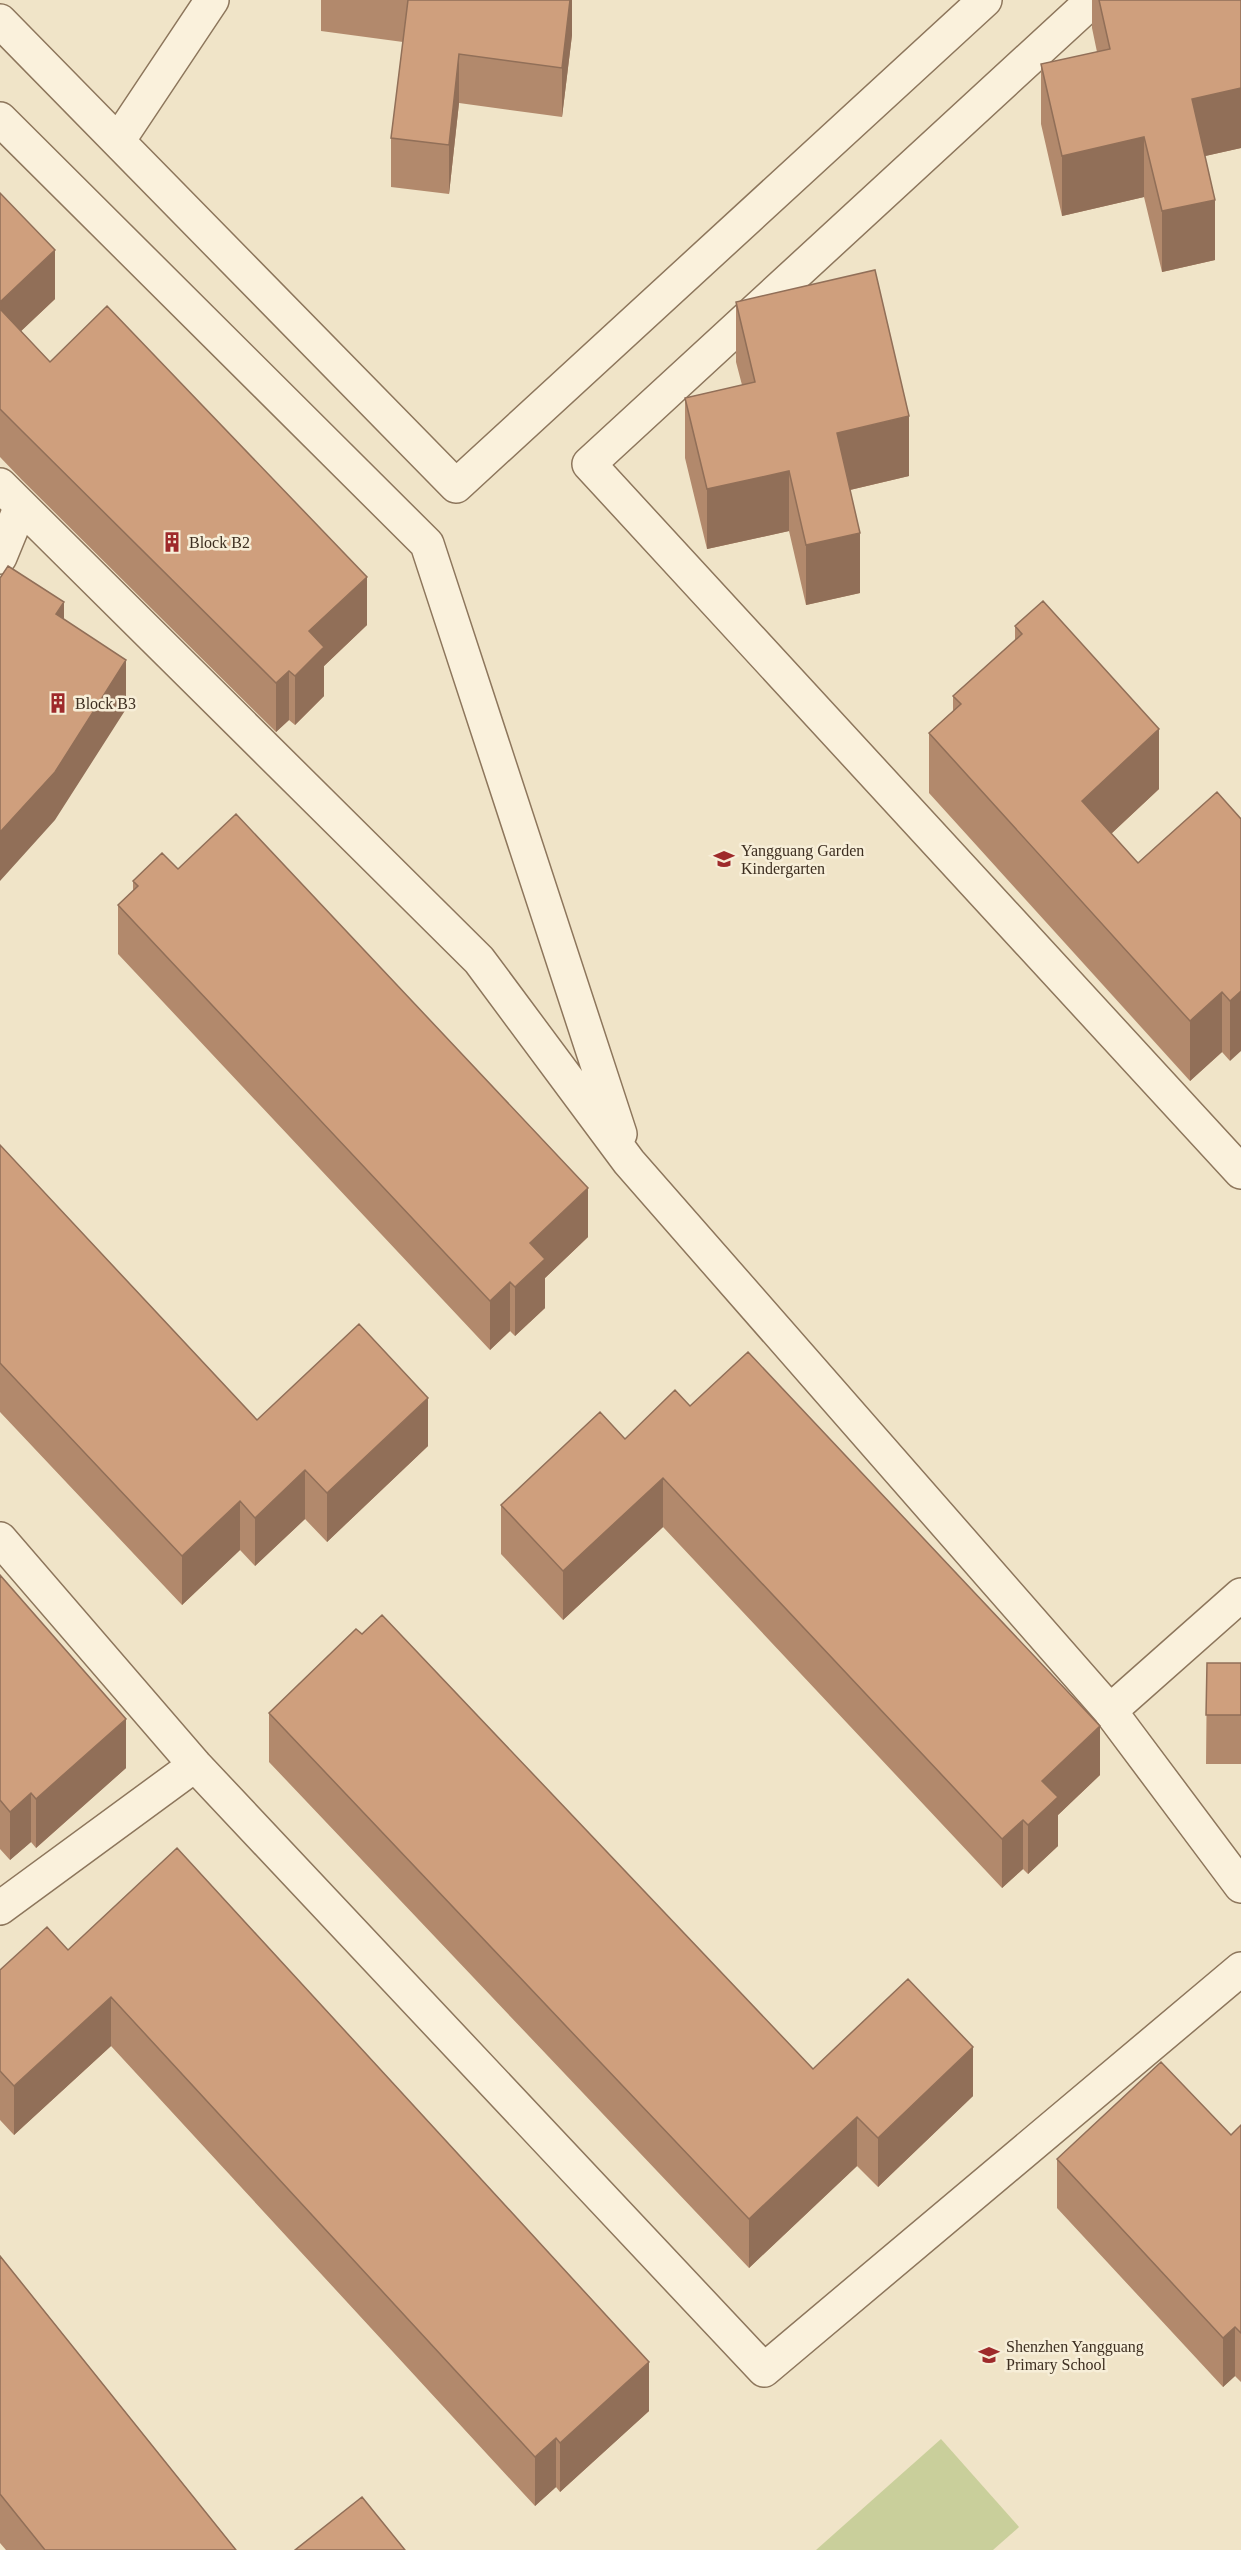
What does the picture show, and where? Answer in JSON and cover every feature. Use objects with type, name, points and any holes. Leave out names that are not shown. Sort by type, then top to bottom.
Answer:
[{"type":"street","points":[[118,141],[212,0]]},
{"type":"street","points":[[0,21],[456,486],[986,0]]},
{"type":"street","points":[[1093,0],[589,464],[1241,1172]]},
{"type":"street","points":[[0,118],[427,544],[629,1162]]},
{"type":"street","points":[[11,496],[479,960],[629,1162],[1110,1711],[1241,1886]]},
{"type":"street","points":[[0,557],[11,496]]},
{"type":"street","points":[[0,1539],[195,1765],[764,2370],[1241,1969]]},
{"type":"street","points":[[1110,1711],[1241,1595]]},
{"type":"street","points":[[0,1908],[195,1765]]},
{"type":"green space","points":[[941,2439],[1019,2527],[993,2550],[816,2550]]},
{"type":"building","points":[[408,0],[570,0],[562,68],[459,54],[449,145],[391,138]]},
{"type":"building","points":[[1099,0],[1241,0],[1241,88],[1192,99],[1215,200],[1162,211],[1144,137],[1062,156],[1041,64],[1110,49]]},
{"type":"building","points":[[0,193],[55,250],[0,302]]},
{"type":"building","points":[[875,270],[909,416],[837,433],[860,533],[806,545],[789,471],[707,489],[685,398],[755,382],[736,302]]},
{"type":"building","points":[[107,306],[367,577],[309,631],[324,647],[295,676],[289,671],[276,683],[0,409],[0,309],[50,362]]},
{"type":"building","points":[[8,566],[64,602],[56,614],[126,660],[55,772],[0,832],[0,578]]},
{"type":"building","points":[[1043,601],[1159,729],[1082,801],[1138,863],[1217,792],[1241,819],[1241,991],[1230,1001],[1222,992],[1190,1021],[929,733],[961,704],[953,696],[1022,634],[1015,626]]},
{"type":"building","points":[[236,814],[588,1188],[530,1243],[545,1259],[515,1287],[510,1282],[490,1301],[118,905],[138,886],[133,881],[162,853],[178,869]]},
{"type":"building","points":[[0,1145],[257,1420],[359,1324],[428,1398],[327,1493],[305,1470],[255,1518],[240,1501],[182,1556],[0,1363]]},
{"type":"building","points":[[748,1352],[1100,1726],[1042,1781],[1058,1797],[1028,1825],[1023,1820],[1002,1839],[663,1478],[563,1571],[501,1505],[600,1412],[625,1439],[675,1390],[690,1406]]},
{"type":"building","points":[[0,1575],[126,1719],[36,1799],[31,1793],[10,1812],[0,1800]]},
{"type":"building","points":[[382,1615],[813,2069],[908,1979],[973,2047],[878,2138],[857,2117],[749,2219],[269,1713],[356,1629],[362,1634]]},
{"type":"building","points":[[1207,1663],[1241,1663],[1241,1715],[1206,1715]]},
{"type":"building","points":[[177,1848],[649,2362],[560,2443],[556,2438],[535,2457],[111,1997],[14,2086],[0,2071],[0,1970],[47,1927],[68,1950]]},
{"type":"building","points":[[1161,2062],[1231,2135],[1241,2125],[1241,2333],[1235,2327],[1223,2338],[1057,2159]]},
{"type":"building","points":[[0,2256],[236,2550],[45,2550],[0,2494]]},
{"type":"building","points":[[362,2497],[405,2550],[295,2550]]},
{"type":"place","name":"Block B2","points":[[172,542]]},
{"type":"place","name":"Block B3","points":[[58,703]]},
{"type":"place","name":"Yangguang Garden Kindergarten","points":[[724,859]]},
{"type":"place","name":"Shenzhen Yangguang Primary School","points":[[989,2355]]}]
